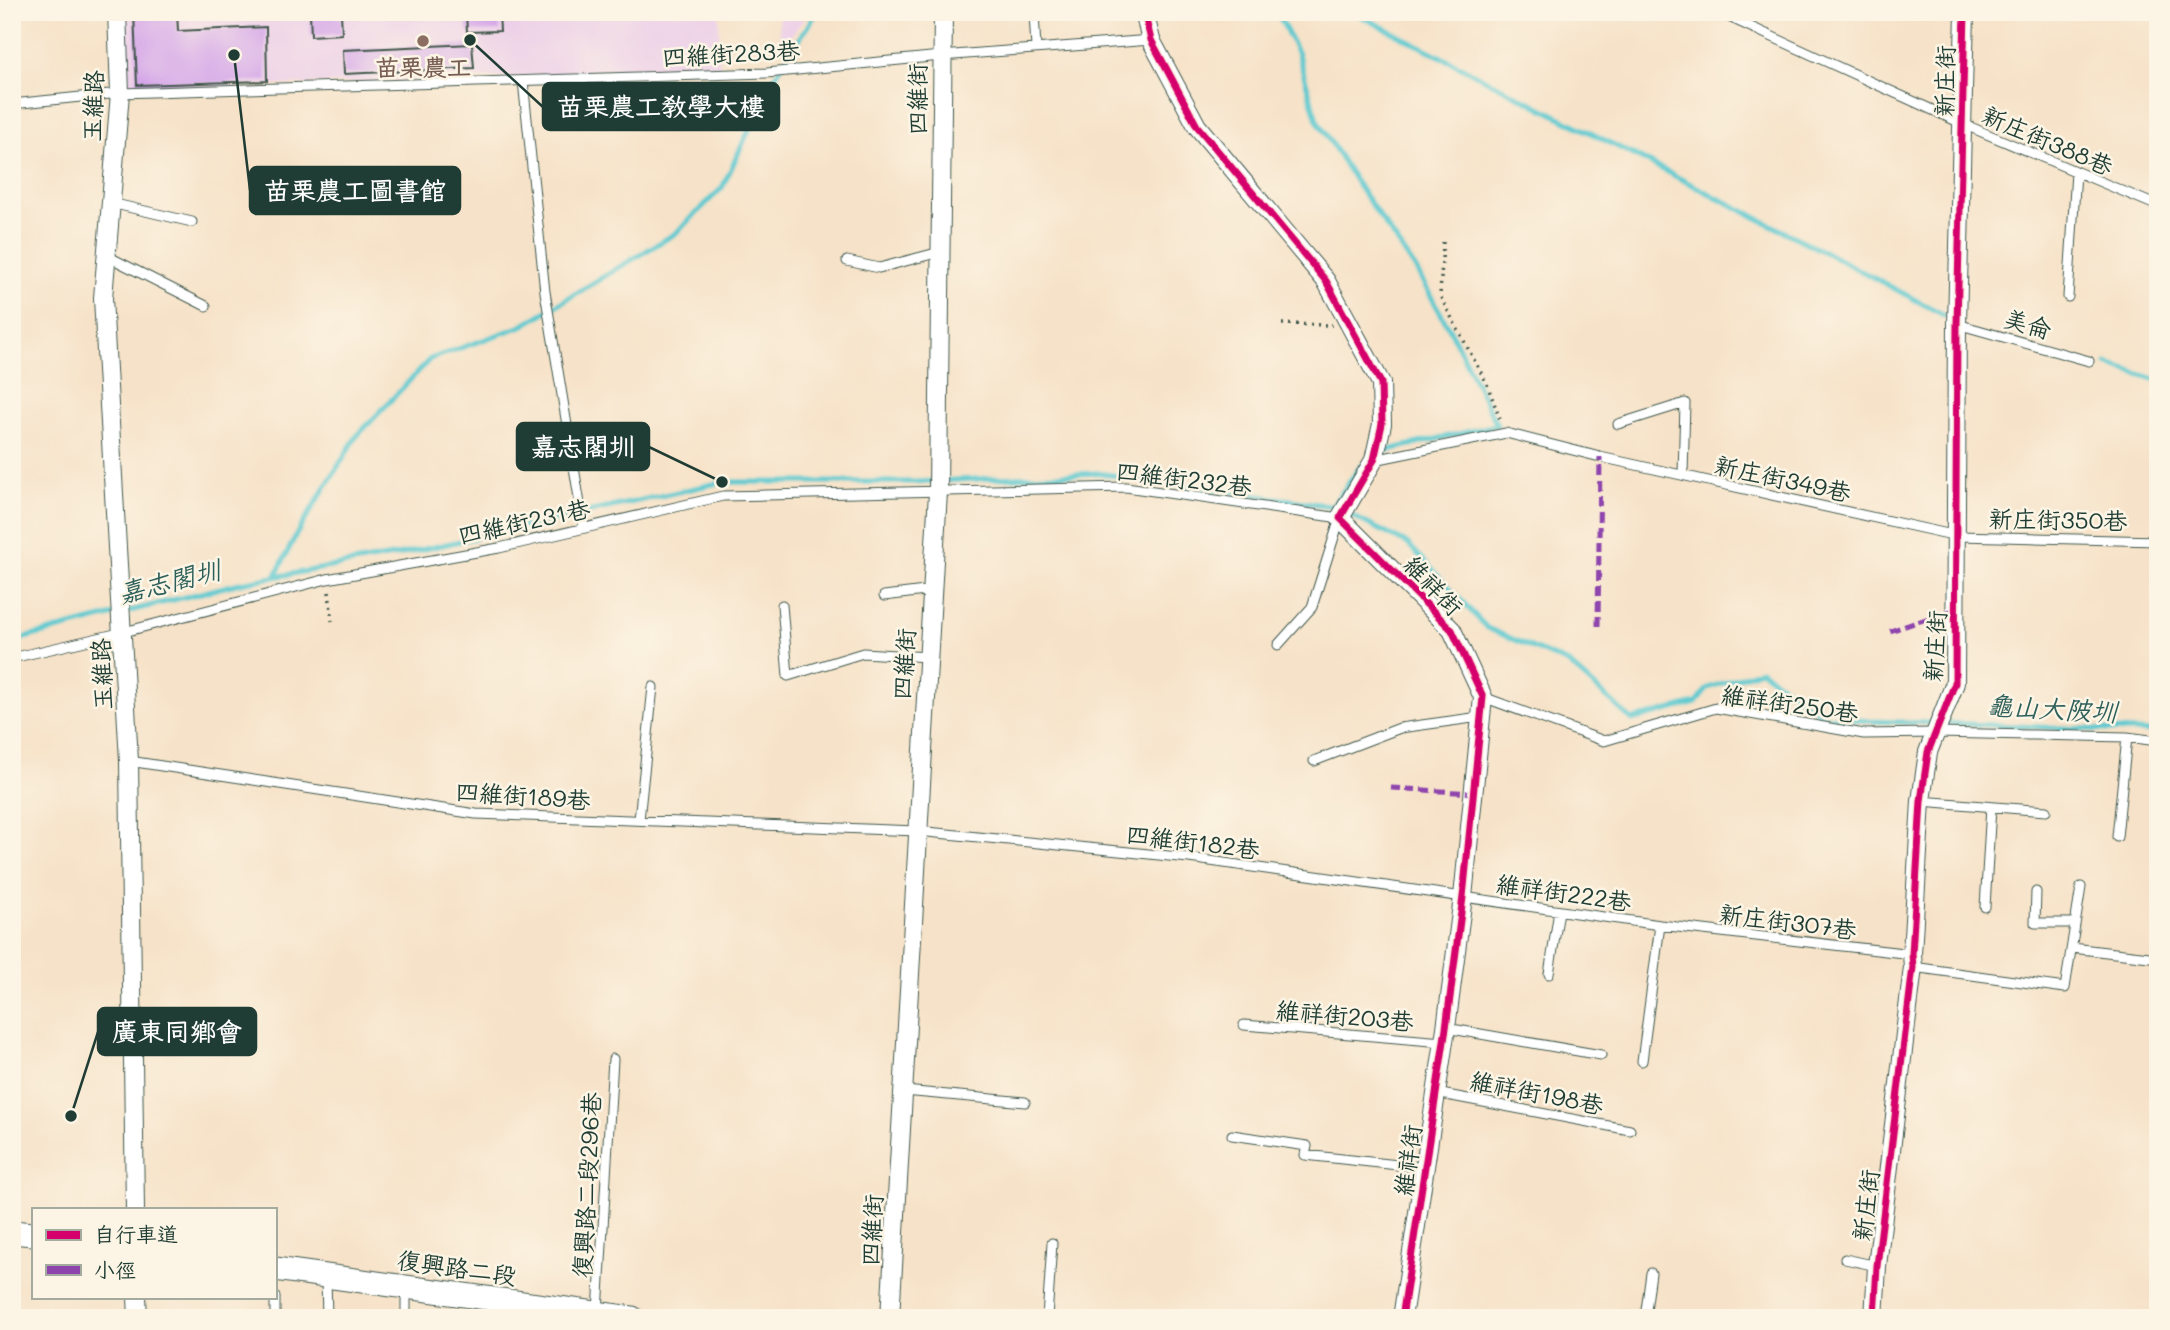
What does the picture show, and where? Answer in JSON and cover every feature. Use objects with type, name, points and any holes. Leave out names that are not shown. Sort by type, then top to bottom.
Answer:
[{"type":"street","name":"玉維路","points":[[117,12],[120,93],[103,298],[124,632],[129,761],[135,1208]]},
{"type":"street","name":"四維街","points":[[890,1318],[938,492],[943,12]]},
{"type":"street","points":[[1144,12],[1151,40],[1197,126],[1326,281],[1381,383],[1382,424],[1374,460],[1340,518]]},
{"type":"street","name":"新庄街","points":[[1874,1318],[1877,1266],[1912,961],[1921,801],[1928,752],[1955,683],[1957,324],[1965,12]]},
{"type":"street","name":"維祥街","points":[[1340,518],[1452,630],[1483,697],[1463,897],[1426,1168],[1402,1318]]},
{"type":"street","points":[[12,1232],[32,1234]]},
{"type":"street","name":"復興路二段","points":[[276,1269],[632,1318]]},
{"type":"street","points":[[137,1298],[138,1318]]},
{"type":"lane","points":[[852,14],[890,12]]},
{"type":"lane","points":[[1034,12],[1036,49]]},
{"type":"lane","name":"新庄街388巷","points":[[1718,12],[1963,124],[2158,206]]},
{"type":"lane","name":"四維街283巷","points":[[12,104],[120,93],[767,73],[1151,40]]},
{"type":"lane","points":[[523,80],[545,292],[584,528]]},
{"type":"lane","name":"美侖","points":[[2068,297],[2076,172]]},
{"type":"lane","points":[[111,203],[192,222]]},
{"type":"lane","points":[[847,261],[879,268],[940,252]]},
{"type":"lane","points":[[107,256],[206,306]]},
{"type":"lane","name":"美侖","points":[[1957,324],[2090,360]]},
{"type":"lane","points":[[1618,424],[1685,403],[1683,475]]},
{"type":"lane","points":[[1374,460],[1506,433]]},
{"type":"lane","name":"新庄街349巷","points":[[1506,433],[1600,457],[1957,536]]},
{"type":"lane","name":"四維街232巷","points":[[938,492],[1126,487],[1340,518]]},
{"type":"lane","name":"四維街231巷","points":[[12,658],[327,579],[499,548],[723,496],[938,492]]},
{"type":"lane","points":[[1278,645],[1311,607],[1340,518]]},
{"type":"lane","name":"新庄街350巷","points":[[1957,536],[2158,541]]},
{"type":"lane","points":[[884,596],[933,590]]},
{"type":"lane","points":[[782,605],[788,676],[863,653],[928,657]]},
{"type":"lane","points":[[639,820],[653,687]]},
{"type":"lane","name":"維祥街250巷","points":[[1483,697],[1604,741],[1716,708],[1864,734],[2127,737],[2158,741]]},
{"type":"lane","points":[[1314,761],[1399,728],[1480,717]]},
{"type":"lane","points":[[2118,837],[2127,737]]},
{"type":"lane","name":"四維街189巷","points":[[129,761],[476,814],[917,831]]},
{"type":"lane","points":[[1921,801],[2046,811]]},
{"type":"lane","points":[[1984,907],[1991,807]]},
{"type":"lane","name":"四維街182巷","points":[[917,831],[1189,858],[1463,897]]},
{"type":"lane","points":[[2081,887],[2071,948],[2158,958]]},
{"type":"lane","points":[[2036,891],[2035,923],[2074,923]]},
{"type":"lane","name":"維祥街222巷","points":[[1463,897],[1660,925]]},
{"type":"lane","points":[[1549,974],[1559,911]]},
{"type":"lane","points":[[1642,1061],[1660,925]]},
{"type":"lane","name":"新庄街307巷","points":[[1660,925],[1912,961],[2065,988],[2071,948]]},
{"type":"lane","name":"維祥街203巷","points":[[1244,1025],[1445,1035],[1601,1055]]},
{"type":"lane","name":"復興路二段296巷","points":[[598,1313],[613,1059]]},
{"type":"lane","points":[[904,1091],[1025,1102]]},
{"type":"lane","name":"維祥街198巷","points":[[1436,1093],[1630,1130]]},
{"type":"lane","points":[[1232,1135],[1307,1146],[1305,1155],[1426,1168]]},
{"type":"lane","points":[[1047,1318],[1052,1244]]},
{"type":"lane","points":[[1845,1259],[1877,1266]]},
{"type":"lane","points":[[1645,1318],[1651,1273]]},
{"type":"lane","points":[[326,1276],[327,1318]]},
{"type":"lane","points":[[406,1287],[406,1318]]},
{"type":"lane","points":[[275,1298],[275,1318]]},
{"type":"path","points":[[1443,242],[1440,296],[1487,383],[1506,433]]},
{"type":"path","points":[[1282,324],[1351,325]]},
{"type":"path","points":[[327,579],[332,621]]},
{"type":"shaded area","name":"苗栗農工","points":[[124,12],[719,12],[720,70],[137,90],[128,87]]},
{"type":"shaded area","points":[[779,12],[809,12],[780,51]]},
{"type":"building","points":[[134,12],[177,12],[178,31],[266,27],[267,81],[137,85]]},
{"type":"building","points":[[310,12],[341,12],[342,34],[311,36]]},
{"type":"building","points":[[466,12],[499,12],[500,31],[467,32]]},
{"type":"building","points":[[472,44],[474,68],[344,74],[343,50]]},
{"type":"waterway","points":[[275,577],[296,535],[356,437],[430,359],[522,326],[676,233],[722,188],[772,81],[817,12]]},
{"type":"waterway","points":[[1277,12],[1298,54],[1317,120],[1415,268],[1449,328],[1497,425],[1380,452]]},
{"type":"waterway","points":[[1353,12],[1944,315]]},
{"type":"waterway","points":[[2107,364],[2158,380]]},
{"type":"waterway","points":[[1332,506],[1361,466]]},
{"type":"waterway","name":"嘉志閣圳","points":[[12,641],[240,583],[398,555],[722,482],[917,482],[1097,473],[1332,506],[1408,544],[1487,628],[1568,663],[1632,720],[1696,703],[1708,688],[1761,670],[1822,716],[1934,723]]},
{"type":"waterway","name":"龜山大陂圳","points":[[1944,723],[2158,732]]},
{"type":"marked path","points":[[1598,626],[1600,457]]},
{"type":"marked path","points":[[1890,631],[1956,609]]},
{"type":"marked path","points":[[1391,788],[1473,793]]},
{"type":"cycle path","points":[[1144,12],[1151,40],[1197,126],[1326,281],[1381,383],[1382,424],[1374,460],[1340,518],[1452,630],[1483,697],[1463,897],[1446,1028],[1402,1318]]},
{"type":"cycle path","points":[[1874,1318],[1877,1266],[1913,967],[1921,801],[1928,752],[1955,683],[1957,324],[1965,12]]},
{"type":"place","name":"苗栗農工教學大樓","points":[[470,40]]},
{"type":"place","name":"苗栗農工","points":[[423,41]]},
{"type":"place","name":"苗栗農工圖書館","points":[[234,55]]},
{"type":"place","name":"嘉志閣圳","points":[[722,482]]},
{"type":"place","name":"廣東同鄉會","points":[[71,1116]]}]
